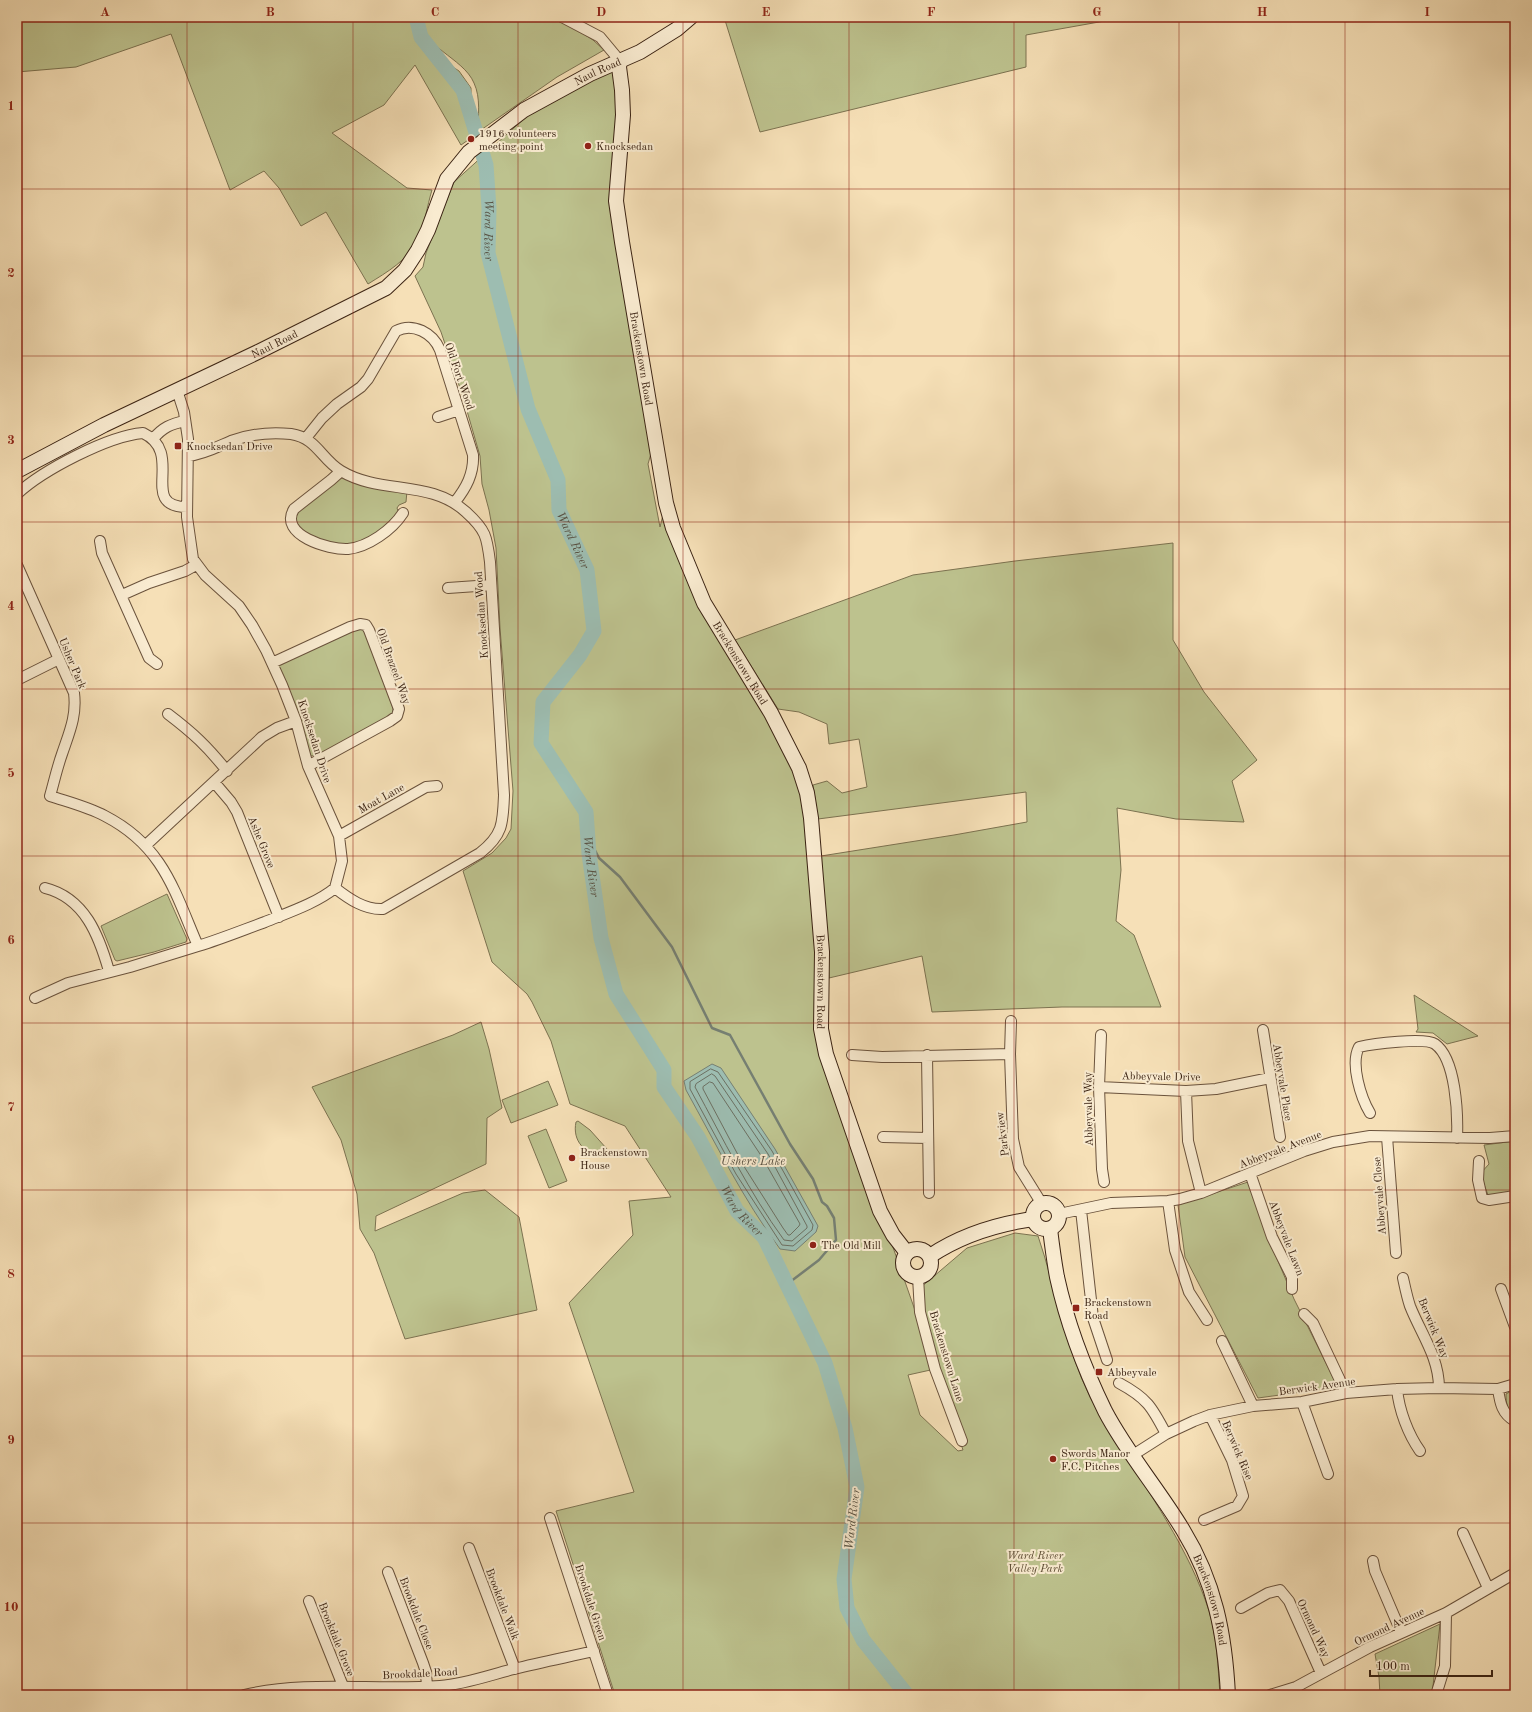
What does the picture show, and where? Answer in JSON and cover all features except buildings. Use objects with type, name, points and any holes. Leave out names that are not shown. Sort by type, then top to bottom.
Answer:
[{"type":"street","points":[[562,17],[600,37],[620,61]]},
{"type":"street","name":"Naul Road","points":[[17,471],[104,425],[260,351],[386,288],[405,270],[418,250],[428,230],[447,179],[468,152],[524,110],[590,74],[640,52],[692,17]]},
{"type":"street","name":"Brackenstown Road","points":[[620,61],[619,67],[623,115],[616,201],[666,503],[673,528],[704,602],[771,713],[799,768],[807,792],[811,818],[822,952],[821,1029],[826,1054],[880,1211],[893,1235],[907,1253]]},
{"type":"street","name":"Old Fort Wood","points":[[306,438],[322,418],[337,404],[361,387],[368,379],[396,331],[406,327],[426,333],[437,343],[473,455],[473,473],[455,502]]},
{"type":"street","name":"Knocksedan Drive","points":[[177,390],[186,421],[188,456],[187,507],[191,551],[196,565],[238,606],[252,625],[272,663],[296,721],[308,766],[339,836],[342,861],[335,888]]},
{"type":"street","points":[[438,416],[459,410]]},
{"type":"street","points":[[153,439],[167,426],[186,421]]},
{"type":"street","points":[[17,494],[55,468],[110,440],[143,433],[158,444],[162,457],[162,488],[166,500],[174,506],[187,507]]},
{"type":"street","points":[[188,456],[205,453],[232,441],[258,434],[291,434],[306,438]]},
{"type":"street","name":"Knocksedan Wood","points":[[306,438],[341,470],[363,480],[421,490],[455,502],[483,528],[488,548],[491,585],[504,795],[504,818],[500,832],[490,845],[480,852],[383,909],[376,910],[357,903],[335,888]]},
{"type":"street","points":[[341,470],[331,480],[294,509],[291,514],[291,522],[297,531],[310,540],[328,548],[353,548],[371,541],[397,523],[403,513]]},
{"type":"street","points":[[100,541],[102,553],[149,658],[157,664]]},
{"type":"street","name":"Usher Park","points":[[17,565],[74,693],[75,716],[61,755],[50,796],[106,816],[146,845]]},
{"type":"street","points":[[122,595],[149,583],[185,571],[196,565]]},
{"type":"street","points":[[448,588],[491,585]]},
{"type":"street","name":"Old Brazeel Way","points":[[272,663],[350,627],[360,624],[366,625],[399,709],[397,716],[390,721],[308,766]]},
{"type":"street","points":[[17,680],[59,659]]},
{"type":"street","points":[[168,714],[190,730],[209,748],[227,771]]},
{"type":"street","points":[[198,946],[170,879],[146,845],[262,737],[277,728],[296,721]]},
{"type":"street","name":"Ashe Grove","points":[[214,782],[231,802],[237,812],[279,917]]},
{"type":"street","name":"Moat Lane","points":[[339,836],[426,787],[437,786]]},
{"type":"street","points":[[45,888],[63,896],[84,914],[97,934],[109,971]]},
{"type":"street","points":[[35,998],[56,987],[109,971],[130,967],[198,946],[279,917],[335,888]]},
{"type":"street","name":"Parkview","points":[[1011,1021],[1010,1054],[1013,1139],[1019,1167],[1042,1204]]},
{"type":"street","name":"Abbeyvale Place","points":[[1263,1030],[1280,1137]]},
{"type":"street","name":"Abbeyvale Way","points":[[1101,1035],[1099,1087],[1102,1169],[1104,1182]]},
{"type":"street","points":[[1370,1113],[1363,1102],[1356,1072],[1356,1053],[1359,1047],[1371,1044],[1424,1041],[1434,1044],[1441,1050],[1449,1067],[1456,1094],[1458,1116],[1457,1138]]},
{"type":"street","points":[[852,1055],[1010,1054]]},
{"type":"street","points":[[927,1055],[929,1193]]},
{"type":"street","name":"Abbeyvale Drive","points":[[1099,1087],[1186,1091],[1216,1088],[1270,1078]]},
{"type":"street","points":[[1186,1091],[1188,1141],[1201,1193]]},
{"type":"street","name":"Abbeyvale Avenue","points":[[1059,1214],[1111,1203],[1168,1201],[1201,1193],[1304,1151],[1333,1142],[1370,1136],[1490,1138],[1515,1136]]},
{"type":"street","points":[[883,1137],[928,1138]]},
{"type":"street","name":"Abbeyvale Close","points":[[1387,1137],[1396,1253]]},
{"type":"street","points":[[1479,1161],[1478,1180],[1482,1198],[1489,1200],[1515,1196]]},
{"type":"street","name":"Abbeyvale Lawn","points":[[1250,1173],[1272,1237],[1292,1277],[1292,1288]]},
{"type":"street","points":[[1168,1201],[1175,1250],[1189,1292],[1207,1320]]},
{"type":"street","points":[[1046,1203],[1055,1206],[1059,1214],[1056,1225],[1050,1229],[1045,1229],[1038,1226],[1033,1219],[1035,1208],[1042,1204],[1046,1203]]},
{"type":"street","points":[[1081,1210],[1093,1318],[1107,1360]]},
{"type":"street","points":[[930,1256],[960,1240],[996,1227],[1013,1222],[1033,1219]]},
{"type":"street","name":"Brackenstown Road","points":[[1050,1229],[1057,1275],[1065,1310],[1076,1345],[1106,1412],[1184,1531],[1203,1569],[1213,1596],[1223,1638],[1228,1695]]},
{"type":"street","points":[[920,1248],[924,1250],[930,1256],[930,1270],[918,1277],[911,1275],[905,1270],[903,1261],[907,1253],[920,1248]]},
{"type":"street","name":"Brackenstown Lane","points":[[918,1277],[920,1312],[935,1369],[962,1441]]},
{"type":"street","name":"Berwick Way","points":[[1403,1278],[1410,1306],[1430,1348],[1439,1374],[1439,1388]]},
{"type":"street","points":[[1501,1290],[1515,1327]]},
{"type":"street","points":[[1304,1314],[1314,1323],[1327,1355],[1346,1393]]},
{"type":"street","points":[[1222,1341],[1253,1406]]},
{"type":"street","points":[[1119,1383],[1143,1397],[1155,1413],[1166,1434]]},
{"type":"street","name":"Berwick Avenue","points":[[1133,1455],[1166,1434],[1194,1421],[1210,1415],[1253,1406],[1302,1402],[1346,1393],[1396,1389],[1498,1389],[1515,1384]]},
{"type":"street","points":[[1396,1389],[1412,1440],[1420,1451]]},
{"type":"street","points":[[1498,1389],[1500,1405],[1509,1418],[1515,1421]]},
{"type":"street","points":[[1302,1402],[1328,1474]]},
{"type":"street","name":"Berwick Rise","points":[[1204,1520],[1236,1506],[1243,1496],[1232,1460],[1210,1415]]},
{"type":"street","name":"Brookdale Green","points":[[550,1518],[608,1695]]},
{"type":"street","points":[[1463,1533],[1488,1588]]},
{"type":"street","name":"Brookdale Walk","points":[[469,1548],[515,1669]]},
{"type":"street","points":[[1373,1562],[1375,1571],[1401,1632]]},
{"type":"street","name":"Brookdale Close","points":[[388,1572],[423,1663],[426,1672],[427,1687]]},
{"type":"street","name":"Ormond Avenue","points":[[1270,1695],[1296,1687],[1401,1632],[1446,1613],[1515,1573]]},
{"type":"street","name":"Ormond Way","points":[[1241,1608],[1268,1593],[1280,1590],[1289,1601],[1321,1673]]},
{"type":"street","name":"Brookdale Grove","points":[[309,1601],[343,1686]]},
{"type":"street","points":[[1436,1695],[1445,1666],[1446,1613]]},
{"type":"street","name":"Brookdale Road","points":[[244,1695],[287,1689],[343,1686],[427,1687],[464,1683],[515,1669],[594,1651]]},
{"type":"green space","points":[[17,17],[416,17],[417,35],[427,50],[459,71],[471,88],[471,138],[461,145],[415,65],[384,105],[332,133],[407,188],[432,190],[422,227],[414,246],[397,265],[368,284],[326,212],[301,226],[279,188],[264,171],[230,190],[171,34],[76,67],[17,72]]},
{"type":"green space","points":[[423,17],[557,17],[593,40],[604,50],[557,77],[478,132],[478,95],[474,83],[461,66],[434,44],[424,27]]},
{"type":"green space","points":[[724,17],[1127,17],[1026,35],[1026,67],[760,132]]},
{"type":"green space","name":"Ward River Valley Park","points":[[620,61],[617,92],[616,145],[611,175],[652,450],[648,464],[660,527],[666,503],[673,528],[807,793],[821,1029],[866,1170],[932,1359],[920,1288],[967,1248],[1015,1233],[1038,1236],[1067,1338],[1081,1378],[1099,1413],[1179,1543],[1201,1588],[1214,1632],[1220,1695],[615,1695],[556,1511],[634,1492],[569,1303],[633,1235],[629,1201],[671,1197],[625,1126],[570,1104],[551,1041],[532,1002],[527,994],[492,962],[463,871],[492,853],[506,838],[511,829],[513,791],[500,628],[496,548],[489,510],[482,484],[480,456],[463,397],[441,332],[415,276],[423,267],[426,253],[454,182],[526,117]],"holes":[[[935,1369],[963,1450],[958,1451],[920,1415],[908,1375]]]},
{"type":"green space","points":[[341,477],[407,491],[406,502],[399,505],[397,508],[400,516],[384,529],[361,542],[348,544],[326,543],[308,534],[297,525],[295,520],[299,509]]},
{"type":"green space","points":[[1173,543],[1173,640],[1204,692],[1257,760],[1232,781],[1244,822],[1176,819],[1117,808],[1121,870],[1116,921],[1134,935],[1161,1007],[1062,1007],[932,1012],[922,956],[829,978],[821,856],[1027,822],[1026,792],[818,819],[813,785],[827,781],[842,793],[867,787],[859,739],[829,744],[827,724],[799,712],[778,709],[735,640],[913,575],[1015,561]]},
{"type":"green space","points":[[359,628],[363,630],[367,636],[393,708],[393,713],[320,755],[310,756],[278,666],[280,663]]},
{"type":"green space","points":[[167,894],[187,939],[186,942],[154,952],[117,961],[115,960],[101,926]]},
{"type":"green space","points":[[1414,995],[1478,1036],[1447,1044],[1433,1033],[1416,1032],[1418,1029]]},
{"type":"green space","points":[[481,1022],[489,1049],[502,1108],[487,1118],[486,1164],[376,1216],[375,1231],[463,1193],[485,1190],[519,1217],[537,1310],[405,1339],[374,1253],[360,1229],[357,1194],[341,1140],[312,1087],[453,1035]]},
{"type":"green space","points":[[548,1081],[558,1105],[511,1123],[502,1100]]},
{"type":"green space","points":[[578,1121],[590,1130],[607,1149],[604,1155],[591,1153],[581,1146],[575,1129],[576,1122]]},
{"type":"green space","points":[[546,1129],[567,1181],[549,1188],[528,1136]]},
{"type":"green space","points":[[1515,1141],[1515,1194],[1490,1200],[1480,1174],[1489,1164],[1484,1145]]},
{"type":"green space","points":[[1248,1182],[1267,1235],[1294,1299],[1338,1387],[1258,1398],[1185,1257],[1178,1205]]},
{"type":"green space","points":[[1515,1389],[1515,1417],[1509,1410],[1506,1394]]},
{"type":"green space","points":[[1440,1624],[1432,1695],[1380,1695],[1375,1654]]},
{"type":"water","name":"Ushers Lake","points":[[712,1064],[721,1068],[775,1149],[818,1226],[816,1232],[795,1251],[780,1249],[754,1211],[730,1171],[686,1090],[684,1081]]},
{"type":"waterway","name":"Ward River","points":[[416,17],[421,37],[463,90],[486,165],[489,208],[488,253],[528,409],[558,480],[559,510],[587,570],[594,631],[580,655],[543,702],[541,743],[586,812],[589,854],[601,938],[616,994],[664,1070],[664,1087],[698,1137],[737,1211],[764,1237],[825,1363],[845,1428],[857,1487],[844,1579],[847,1608],[863,1640],[907,1695]]},
{"type":"waterway","points":[[588,837],[599,858],[620,877],[672,947],[712,1028],[730,1035],[790,1144],[813,1179],[822,1202],[827,1206],[834,1218],[836,1240],[819,1260],[786,1285]]},
{"type":"place","name":"1916 volunteers meeting point","points":[[471,139]]},
{"type":"place","name":"Knocksedan","points":[[588,146]]},
{"type":"place","name":"Knocksedan Drive","points":[[178,446]]},
{"type":"place","name":"Brackenstown House","points":[[572,1158]]},
{"type":"place","name":"The Old Mill","points":[[813,1245]]},
{"type":"place","name":"Brackenstown Road","points":[[1076,1308]]},
{"type":"place","name":"Abbeyvale","points":[[1099,1372]]},
{"type":"place","name":"Swords Manor F.C. Pitches","points":[[1053,1459]]}]
